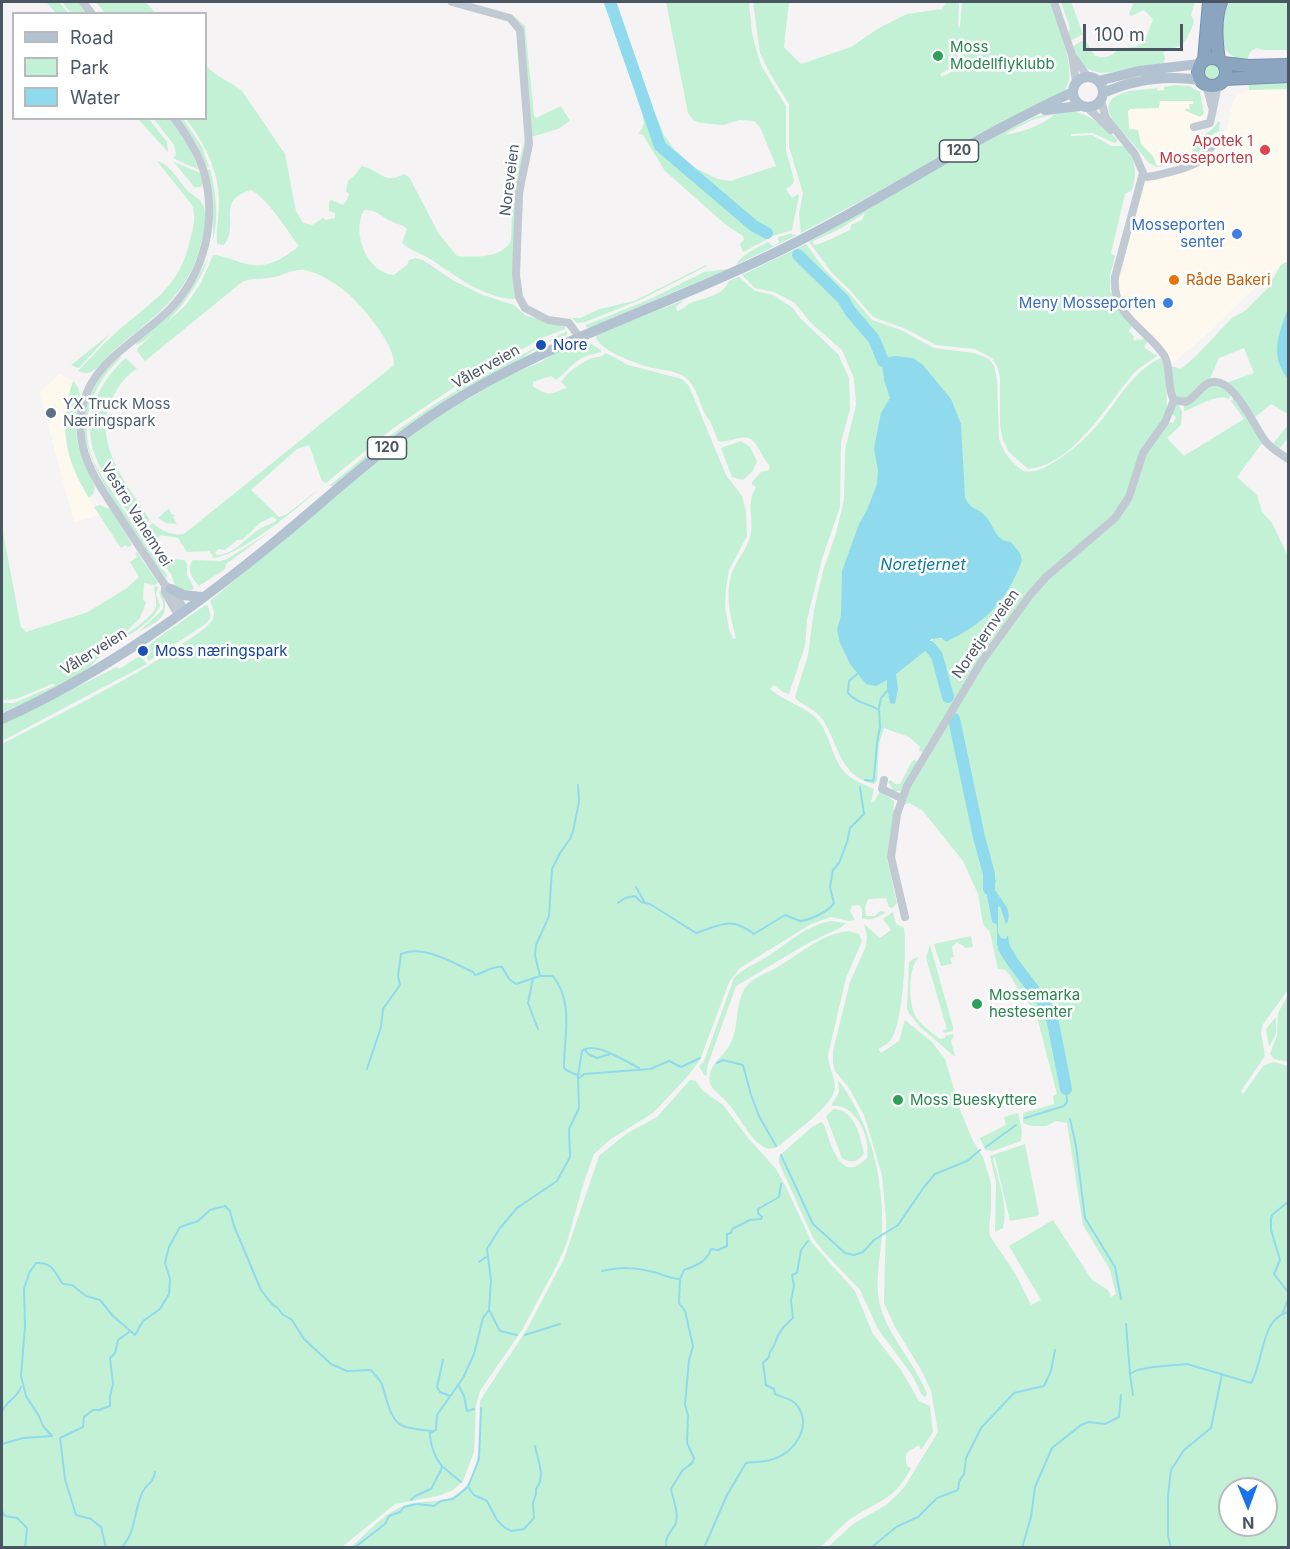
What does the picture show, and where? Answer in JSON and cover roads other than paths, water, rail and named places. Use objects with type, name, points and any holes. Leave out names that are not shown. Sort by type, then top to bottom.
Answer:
[{"type":"highway","points":[[1209,2],[1202,62],[1197,72],[1212,82],[1288,76]]},
{"type":"highway","points":[[1212,82],[1226,71],[1221,61],[1217,30],[1221,2]]},
{"type":"highway","points":[[1202,62],[1212,57],[1248,66],[1288,66]]},
{"type":"main road","name":"120","points":[[1075,87],[1093,79],[1202,62]]},
{"type":"main road","name":"120","points":[[1084,107],[1095,106],[1102,97],[1122,85],[1152,79],[1178,77],[1212,82]]},
{"type":"main road","points":[[1093,79],[1102,86],[1102,97]]},
{"type":"main road","name":"Vålerveien","points":[[2,719],[77,682],[121,654],[202,597],[285,533],[378,455],[419,424],[479,387],[579,337],[722,278],[810,236],[1075,87]]},
{"type":"main road","points":[[1075,87],[1075,100],[1084,107]]},
{"type":"main road","name":"Vålerveien","points":[[1030,114],[1064,107],[1084,107]]},
{"type":"main road","points":[[168,587],[183,595],[202,597]]},
{"type":"street","name":"Noreveien","points":[[452,2],[510,18],[520,30],[529,144],[519,193],[517,290],[522,306],[548,320],[569,323],[579,337]]},
{"type":"street","points":[[1054,2],[1072,55],[1075,87]]},
{"type":"street","points":[[1072,55],[1093,79]]},
{"type":"street","points":[[1194,127],[1210,123],[1213,111],[1212,82]]},
{"type":"street","points":[[1102,97],[1107,118],[1135,154],[1143,173],[1115,278],[1115,288],[1123,312],[1166,358],[1170,395],[1174,400],[1186,402],[1207,384],[1220,382],[1242,403],[1268,444],[1288,459]]},
{"type":"street","points":[[1084,107],[1118,134]]},
{"type":"street","name":"Vestre Vanemvei","points":[[175,120],[191,142],[203,170],[207,189],[209,223],[205,249],[193,277],[172,306],[114,355],[99,371],[87,392],[80,421],[82,445],[91,471],[168,587],[181,612]]},
{"type":"street","points":[[1143,173],[1161,173],[1196,163],[1219,140]]},
{"type":"street","name":"Noretjernveien","points":[[905,917],[891,863],[897,814],[920,756],[980,664],[1030,595],[1046,577],[1102,530],[1123,508],[1130,497],[1143,453],[1165,422],[1174,400]]},
{"type":"street","points":[[884,780],[882,789],[902,798]]},
{"type":"water","points":[[1288,308],[1288,379],[1282,370],[1277,353],[1279,336]]},
{"type":"water","name":"Noretjernet","points":[[889,357],[913,358],[923,365],[951,399],[961,424],[965,497],[970,505],[986,517],[1001,538],[1011,542],[1020,553],[1022,560],[1009,588],[993,610],[972,627],[946,642],[941,638],[931,639],[928,644],[929,648],[896,674],[898,689],[893,704],[890,703],[887,680],[876,686],[866,684],[850,664],[840,643],[837,630],[841,615],[842,571],[877,484],[878,471],[874,448],[881,413],[890,398],[884,380],[882,363]]},
{"type":"water","points":[[987,874],[994,876],[996,881],[990,890],[996,891],[1008,911],[1007,924],[1000,906],[998,907],[998,932],[1001,938],[1005,939],[1008,935],[1012,961],[997,945],[997,925],[992,922],[984,881]]},
{"type":"waterway","points":[[610,2],[660,146],[754,226],[767,233]]},
{"type":"waterway","points":[[798,255],[843,299],[850,311],[874,339],[883,361]]},
{"type":"waterway","points":[[930,647],[937,656],[948,697]]},
{"type":"waterway","points":[[857,674],[849,681],[848,693],[855,699],[879,710]]},
{"type":"waterway","points":[[865,780],[873,781],[880,727],[879,707],[881,698],[888,690]]},
{"type":"waterway","points":[[954,719],[989,874],[989,889]]},
{"type":"waterway","points":[[540,976],[535,955],[536,945],[549,916],[552,869],[573,831],[579,802],[578,785]]},
{"type":"waterway","points":[[618,903],[625,898],[635,896],[641,902],[650,904],[696,933],[719,925],[732,924],[746,928],[754,934],[785,915],[800,921],[819,915],[834,903],[830,887],[833,870],[839,863],[850,828],[864,814],[860,787]]},
{"type":"waterway","points":[[636,887],[645,903]]},
{"type":"waterway","points":[[1004,948],[1051,1013],[1066,1089]]},
{"type":"waterway","points":[[367,1069],[381,1027],[383,1009],[400,985],[398,976],[401,954],[418,951],[447,960],[475,975],[502,967],[509,979],[516,984],[540,976],[553,976],[560,986],[566,1008],[564,1067],[577,1075]]},
{"type":"waterway","points":[[533,978],[528,1003],[538,1029]]},
{"type":"waterway","points":[[411,1500],[431,1489],[441,1470],[442,1466],[433,1451],[430,1433],[436,1430],[437,1415],[463,1378],[474,1354],[483,1318],[489,1310],[491,1280],[487,1249],[500,1228],[517,1208],[557,1181],[570,1157],[569,1129],[579,1108],[578,1076],[582,1051],[588,1048],[602,1050],[639,1068]]},
{"type":"waterway","points":[[584,1049],[588,1054],[597,1058],[610,1054]]},
{"type":"waterway","points":[[578,1079],[584,1074],[650,1069],[669,1061],[681,1067],[700,1058]]},
{"type":"waterway","points":[[717,1063],[723,1060],[743,1065],[759,1116],[776,1146]]},
{"type":"waterway","points":[[1025,1118],[1064,1106],[1067,1102],[1066,1089]]},
{"type":"waterway","points":[[1070,1119],[1076,1146],[1085,1218],[1115,1267],[1121,1299]]},
{"type":"waterway","points":[[986,1147],[1016,1125]]},
{"type":"waterway","points":[[781,1155],[813,1224],[845,1253],[854,1255],[863,1252],[874,1240],[898,1225],[935,1174],[967,1161],[980,1150]]},
{"type":"waterway","points":[[602,1271],[634,1268],[680,1279],[684,1270],[704,1260],[711,1249],[718,1250],[727,1246],[727,1234],[731,1233],[732,1229],[750,1220],[761,1219],[758,1209],[779,1197],[781,1184]]},
{"type":"waterway","points":[[1288,1202],[1272,1215],[1271,1219],[1271,1230],[1280,1260],[1274,1274],[1288,1292]]},
{"type":"waterway","points":[[2,1444],[23,1438],[52,1436],[43,1426],[26,1396],[21,1376],[25,1326],[24,1289],[29,1273],[36,1263],[50,1266],[63,1284],[72,1285],[86,1296],[100,1300],[113,1316],[135,1335],[143,1321],[160,1309],[169,1294],[170,1279],[165,1263],[169,1247],[180,1227],[198,1221],[210,1210],[225,1206],[230,1211],[261,1290],[282,1314],[292,1320],[304,1339],[331,1364],[347,1371],[371,1370],[379,1379],[392,1414],[398,1423],[410,1428],[432,1431]]},
{"type":"waterway","points":[[704,1548],[727,1495],[746,1463],[774,1459],[789,1450],[800,1436],[803,1420],[801,1412],[796,1404],[775,1394],[774,1389],[766,1385],[763,1363],[769,1357],[780,1332],[793,1318],[792,1275],[797,1273],[801,1250],[808,1241]]},
{"type":"waterway","points":[[479,1262],[486,1257]]},
{"type":"waterway","points":[[666,1548],[667,1538],[677,1517],[671,1489],[682,1471],[692,1463],[694,1458],[687,1443],[688,1415],[685,1405],[689,1360],[693,1346],[685,1311],[679,1303],[680,1279]]},
{"type":"waterway","points":[[1283,1313],[1288,1299]]},
{"type":"waterway","points":[[489,1310],[500,1331],[517,1335]]},
{"type":"waterway","points":[[1126,1324],[1130,1374],[1153,1367],[1187,1364],[1251,1383],[1267,1332],[1279,1316],[1288,1312]]},
{"type":"waterway","points":[[525,1335],[560,1324]]},
{"type":"waterway","points":[[106,1548],[101,1527],[91,1519],[76,1515],[65,1479],[60,1438],[83,1427],[84,1417],[93,1410],[110,1406],[113,1384],[110,1358],[115,1353],[118,1340],[129,1332]]},
{"type":"waterway","points":[[871,1548],[896,1527],[918,1517],[937,1498],[958,1490],[959,1482],[964,1474],[966,1458],[981,1428],[1014,1393],[1044,1386],[1051,1371],[1055,1350]]},
{"type":"waterway","points":[[443,1360],[437,1387],[440,1392],[450,1396]]},
{"type":"waterway","points":[[1130,1374],[1133,1395]]},
{"type":"waterway","points":[[1171,1548],[1168,1536],[1168,1496],[1171,1470],[1184,1450],[1211,1428],[1222,1374]]},
{"type":"waterway","points":[[459,1386],[467,1411],[474,1409]]},
{"type":"waterway","points":[[2,1412],[21,1387]]},
{"type":"waterway","points":[[1022,1548],[1031,1517],[1035,1487],[1052,1448],[1081,1425],[1089,1422],[1105,1424],[1119,1417],[1121,1395]]},
{"type":"waterway","points":[[354,1548],[385,1524],[389,1516],[400,1512],[404,1507],[417,1504],[434,1506],[441,1501],[453,1499],[468,1487],[479,1459],[481,1408]]},
{"type":"waterway","points":[[468,1487],[474,1495],[487,1501],[497,1520],[505,1528],[512,1531],[524,1529],[534,1518],[533,1503],[540,1479],[535,1446]]},
{"type":"waterway","points":[[443,1467],[461,1482]]},
{"type":"waterway","points":[[121,1548],[132,1529],[142,1493],[153,1479],[155,1472]]},
{"type":"waterway","points":[[2,1511],[5,1516],[17,1518],[27,1528],[25,1548]]},
{"type":"place","name":"Moss Modellflyklubb","points":[[938,56]]},
{"type":"place","name":"Apotek 1 Mosseporten","points":[[1265,150]]},
{"type":"place","name":"Mosseporten senter","points":[[1237,234]]},
{"type":"place","name":"Råde Bakeri","points":[[1174,280]]},
{"type":"place","name":"Meny Mosseporten","points":[[1168,303]]},
{"type":"place","name":"Nore","points":[[541,345]]},
{"type":"place","name":"YX Truck Moss Næringspark","points":[[51,413]]},
{"type":"place","name":"Moss næringspark","points":[[143,651]]},
{"type":"place","name":"Mossemarka hestesenter","points":[[977,1004]]},
{"type":"place","name":"Moss Bueskyttere","points":[[898,1100]]}]
